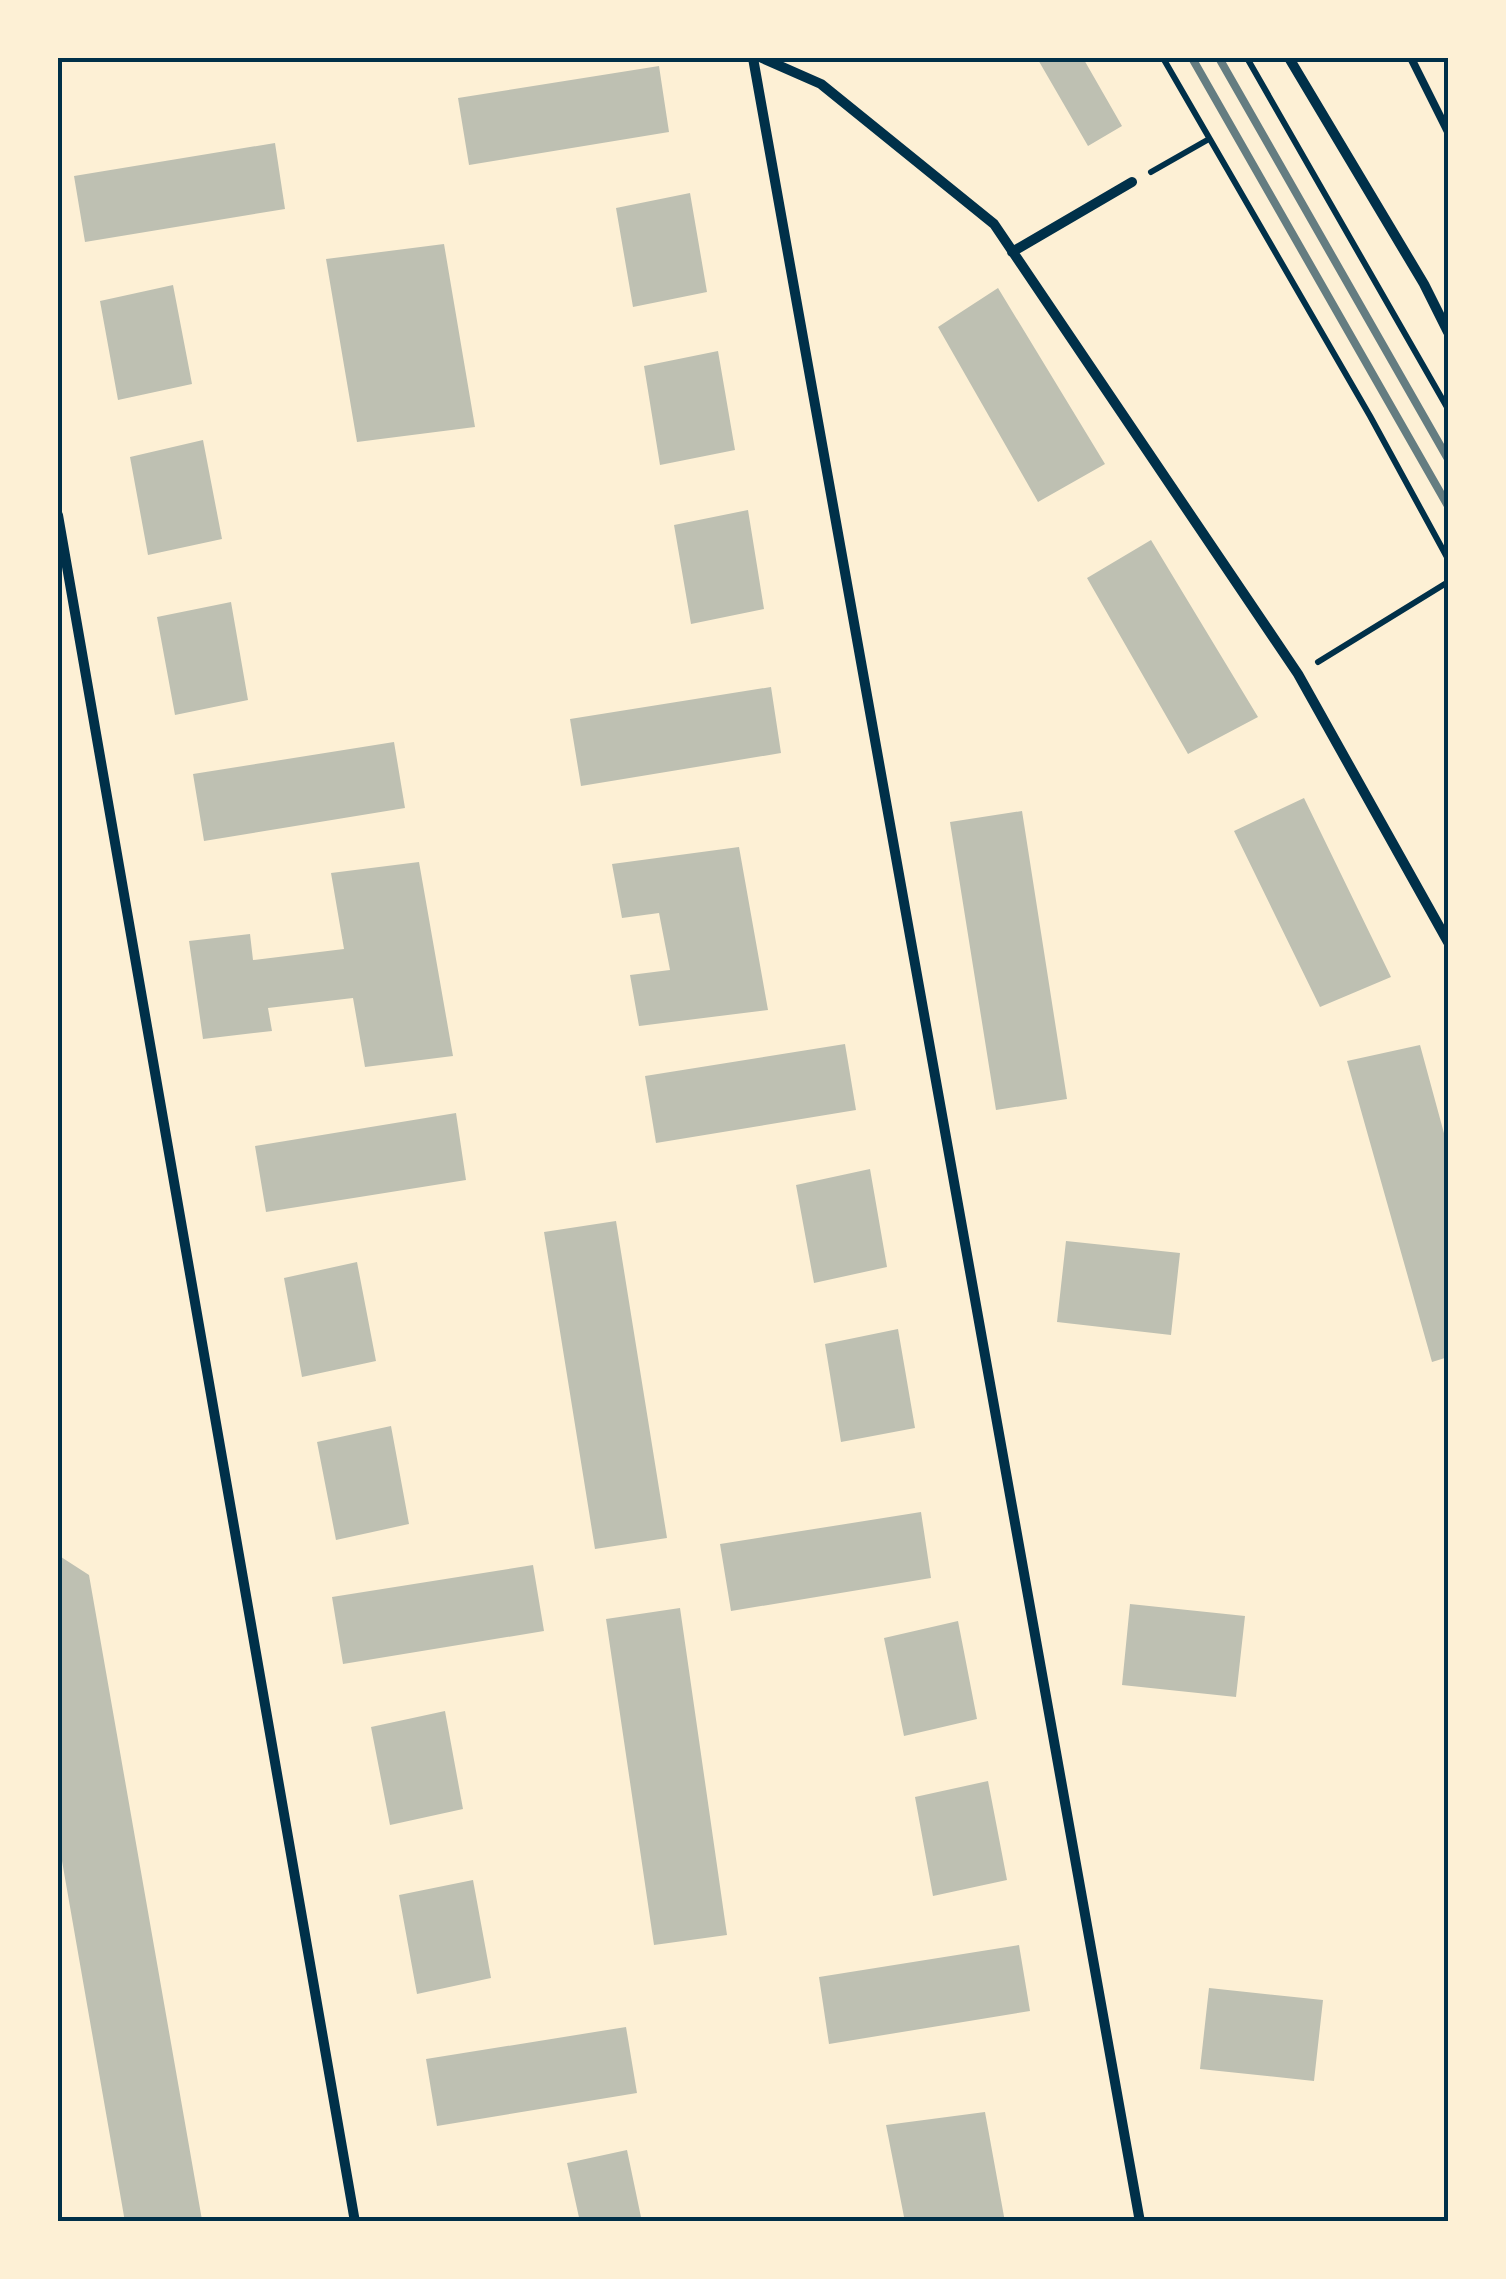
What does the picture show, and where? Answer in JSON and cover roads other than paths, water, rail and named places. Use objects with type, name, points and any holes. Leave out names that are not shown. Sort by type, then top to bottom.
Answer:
[{"type":"street","points":[[752,58],[1140,2222]]},
{"type":"street","points":[[762,58],[821,84],[994,224],[1298,674],[1448,942]]},
{"type":"street","points":[[1289,58],[1424,284],[1448,332]]},
{"type":"street","points":[[1012,252],[1132,182]]},
{"type":"street","points":[[58,515],[355,2222]]},
{"type":"lane","points":[[1411,58],[1448,132]]},
{"type":"railway","points":[[1192,58],[1448,506]]},
{"type":"railway","points":[[1219,58],[1448,459]]}]
